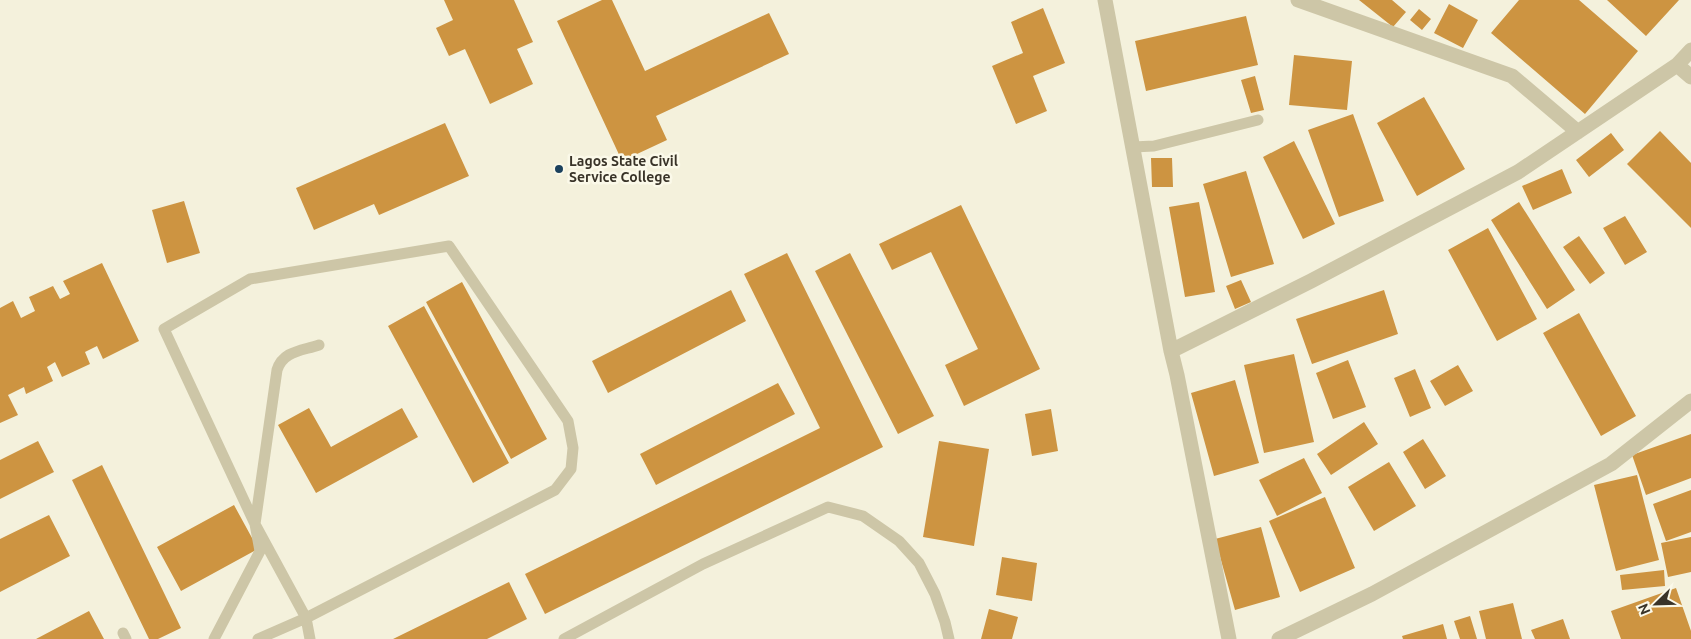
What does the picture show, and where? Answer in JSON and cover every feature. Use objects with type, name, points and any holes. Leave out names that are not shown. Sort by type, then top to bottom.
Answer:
[{"type":"street","points":[[1105,0],[1171,351],[1229,639]]},
{"type":"street","points":[[1298,0],[1316,2],[1512,76],[1578,132]]},
{"type":"street","points":[[1171,351],[1311,281],[1518,172],[1677,65],[1691,50]]},
{"type":"street","points":[[1677,65],[1691,77]]},
{"type":"street","points":[[1279,639],[1372,594],[1611,464],[1691,401]]},
{"type":"lane","points":[[1133,147],[1154,146],[1258,120]]},
{"type":"lane","points":[[258,639],[306,618],[556,490],[571,469],[573,448],[568,421],[449,246],[250,279],[164,329],[255,524],[306,618],[310,639]]},
{"type":"lane","points":[[214,639],[260,551],[255,524],[280,360],[287,355],[319,345]]},
{"type":"lane","points":[[564,639],[703,564],[828,507],[863,516],[900,542],[919,562],[935,594],[949,639]]},
{"type":"building","points":[[444,0],[514,0],[533,42],[517,49],[533,84],[490,104],[465,49],[449,56],[436,28],[453,20]]},
{"type":"building","points":[[602,0],[612,0],[645,71],[769,13],[789,54],[656,116],[667,140],[622,161],[557,21]]},
{"type":"building","points":[[1359,0],[1392,0],[1406,12],[1393,27]]},
{"type":"building","points":[[1519,0],[1579,0],[1638,51],[1585,114],[1491,33]]},
{"type":"building","points":[[1607,0],[1679,0],[1646,36]]},
{"type":"building","points":[[1449,4],[1478,20],[1463,48],[1434,33]]},
{"type":"building","points":[[1043,8],[1065,63],[1033,76],[1047,111],[1016,124],[992,66],[1023,53],[1011,22]]},
{"type":"building","points":[[1419,9],[1431,19],[1422,30],[1410,20]]},
{"type":"building","points":[[1246,16],[1258,65],[1146,91],[1135,41]]},
{"type":"building","points":[[1294,55],[1352,61],[1347,110],[1289,105]]},
{"type":"building","points":[[1255,76],[1264,110],[1251,113],[1241,80]]},
{"type":"building","points":[[1424,97],[1465,169],[1417,196],[1377,123]]},
{"type":"building","points":[[1353,114],[1384,201],[1339,217],[1308,130]]},
{"type":"building","points":[[445,123],[469,176],[379,215],[374,204],[314,230],[296,188]]},
{"type":"building","points":[[1660,131],[1691,163],[1691,228],[1627,164]]},
{"type":"building","points":[[1611,133],[1624,150],[1589,177],[1576,160]]},
{"type":"building","points":[[1294,141],[1335,224],[1303,239],[1263,157]]},
{"type":"building","points":[[1151,158],[1172,158],[1173,187],[1152,187]]},
{"type":"building","points":[[1562,169],[1572,193],[1533,210],[1522,186]]},
{"type":"building","points":[[1246,171],[1274,264],[1231,277],[1203,184]]},
{"type":"building","points":[[184,201],[200,253],[167,263],[152,210]]},
{"type":"building","points":[[1199,202],[1215,292],[1185,297],[1169,207]]},
{"type":"building","points":[[1519,202],[1575,290],[1547,309],[1491,220]]},
{"type":"building","points":[[961,205],[1040,369],[964,406],[945,365],[978,349],[931,252],[892,270],[879,244]]},
{"type":"building","points":[[1625,216],[1647,252],[1625,265],[1603,228]]},
{"type":"building","points":[[1488,228],[1537,319],[1497,341],[1448,250]]},
{"type":"building","points":[[1579,236],[1605,273],[1590,284],[1563,247]]},
{"type":"building","points":[[787,253],[883,447],[545,614],[525,574],[820,428],[744,274]]},
{"type":"building","points":[[850,253],[934,416],[898,434],[815,271]]},
{"type":"building","points":[[102,263],[139,341],[103,359],[97,346],[85,352],[90,364],[62,377],[55,362],[47,367],[53,381],[26,394],[24,387],[8,395],[18,415],[0,423],[0,308],[13,301],[21,318],[35,311],[29,297],[53,286],[60,299],[70,294],[63,281]]},
{"type":"building","points":[[1241,280],[1251,302],[1235,309],[1226,286]]},
{"type":"building","points":[[462,282],[547,439],[511,459],[426,302]]},
{"type":"building","points":[[731,290],[746,321],[608,393],[592,361]]},
{"type":"building","points":[[1384,290],[1398,334],[1312,364],[1296,319]]},
{"type":"building","points":[[424,306],[509,463],[473,483],[388,326]]},
{"type":"building","points":[[1579,313],[1636,416],[1601,436],[1543,333]]},
{"type":"building","points":[[1294,354],[1314,442],[1264,453],[1244,365]]},
{"type":"building","points":[[1348,360],[1366,407],[1333,419],[1316,373]]},
{"type":"building","points":[[1458,365],[1473,391],[1445,406],[1430,381]]},
{"type":"building","points":[[1415,369],[1431,408],[1410,417],[1394,378]]},
{"type":"building","points":[[1235,380],[1259,463],[1214,476],[1191,393]]},
{"type":"building","points":[[778,383],[795,414],[656,485],[640,454]]},
{"type":"building","points":[[309,408],[331,447],[402,408],[418,437],[316,493],[278,425]]},
{"type":"building","points":[[1051,409],[1058,451],[1032,456],[1025,414]]},
{"type":"building","points":[[1364,422],[1378,444],[1331,475],[1317,454]]},
{"type":"building","points":[[1691,434],[1691,478],[1646,495],[1632,455]]},
{"type":"building","points":[[1423,439],[1446,476],[1425,489],[1403,452]]},
{"type":"building","points":[[38,441],[54,472],[0,499],[0,460]]},
{"type":"building","points":[[939,441],[989,449],[974,546],[923,537]]},
{"type":"building","points":[[1304,458],[1322,493],[1277,516],[1259,480]]},
{"type":"building","points":[[1389,462],[1416,506],[1374,531],[1348,487]]},
{"type":"building","points":[[102,465],[181,628],[158,639],[149,639],[72,480]]},
{"type":"building","points":[[1637,475],[1659,560],[1616,571],[1594,485]]},
{"type":"building","points":[[1691,490],[1691,532],[1666,541],[1653,504]]},
{"type":"building","points":[[1325,497],[1355,568],[1300,592],[1269,521]]},
{"type":"building","points":[[234,505],[258,549],[181,591],[157,547]]},
{"type":"building","points":[[49,515],[70,556],[0,592],[0,539]]},
{"type":"building","points":[[1261,527],[1280,597],[1235,610],[1215,539]]},
{"type":"building","points":[[1691,537],[1691,572],[1668,577],[1661,543]]},
{"type":"building","points":[[1002,557],[1037,563],[1032,601],[996,595]]},
{"type":"building","points":[[1664,570],[1665,586],[1622,590],[1620,575]]},
{"type":"building","points":[[509,582],[527,619],[487,639],[393,639]]},
{"type":"building","points":[[1676,588],[1691,631],[1691,639],[1621,639],[1611,611]]},
{"type":"building","points":[[1513,603],[1522,639],[1486,639],[1479,611]]},
{"type":"building","points":[[989,609],[1018,617],[1012,639],[981,639]]},
{"type":"building","points":[[89,611],[104,639],[36,639]]},
{"type":"building","points":[[1470,616],[1477,639],[1460,639],[1454,621]]},
{"type":"building","points":[[1563,619],[1570,639],[1535,639],[1531,630]]},
{"type":"building","points":[[1443,624],[1447,639],[1403,639],[1402,636]]},
{"type":"place","name":"Lagos State Civil Service College","points":[[559,169]]}]
